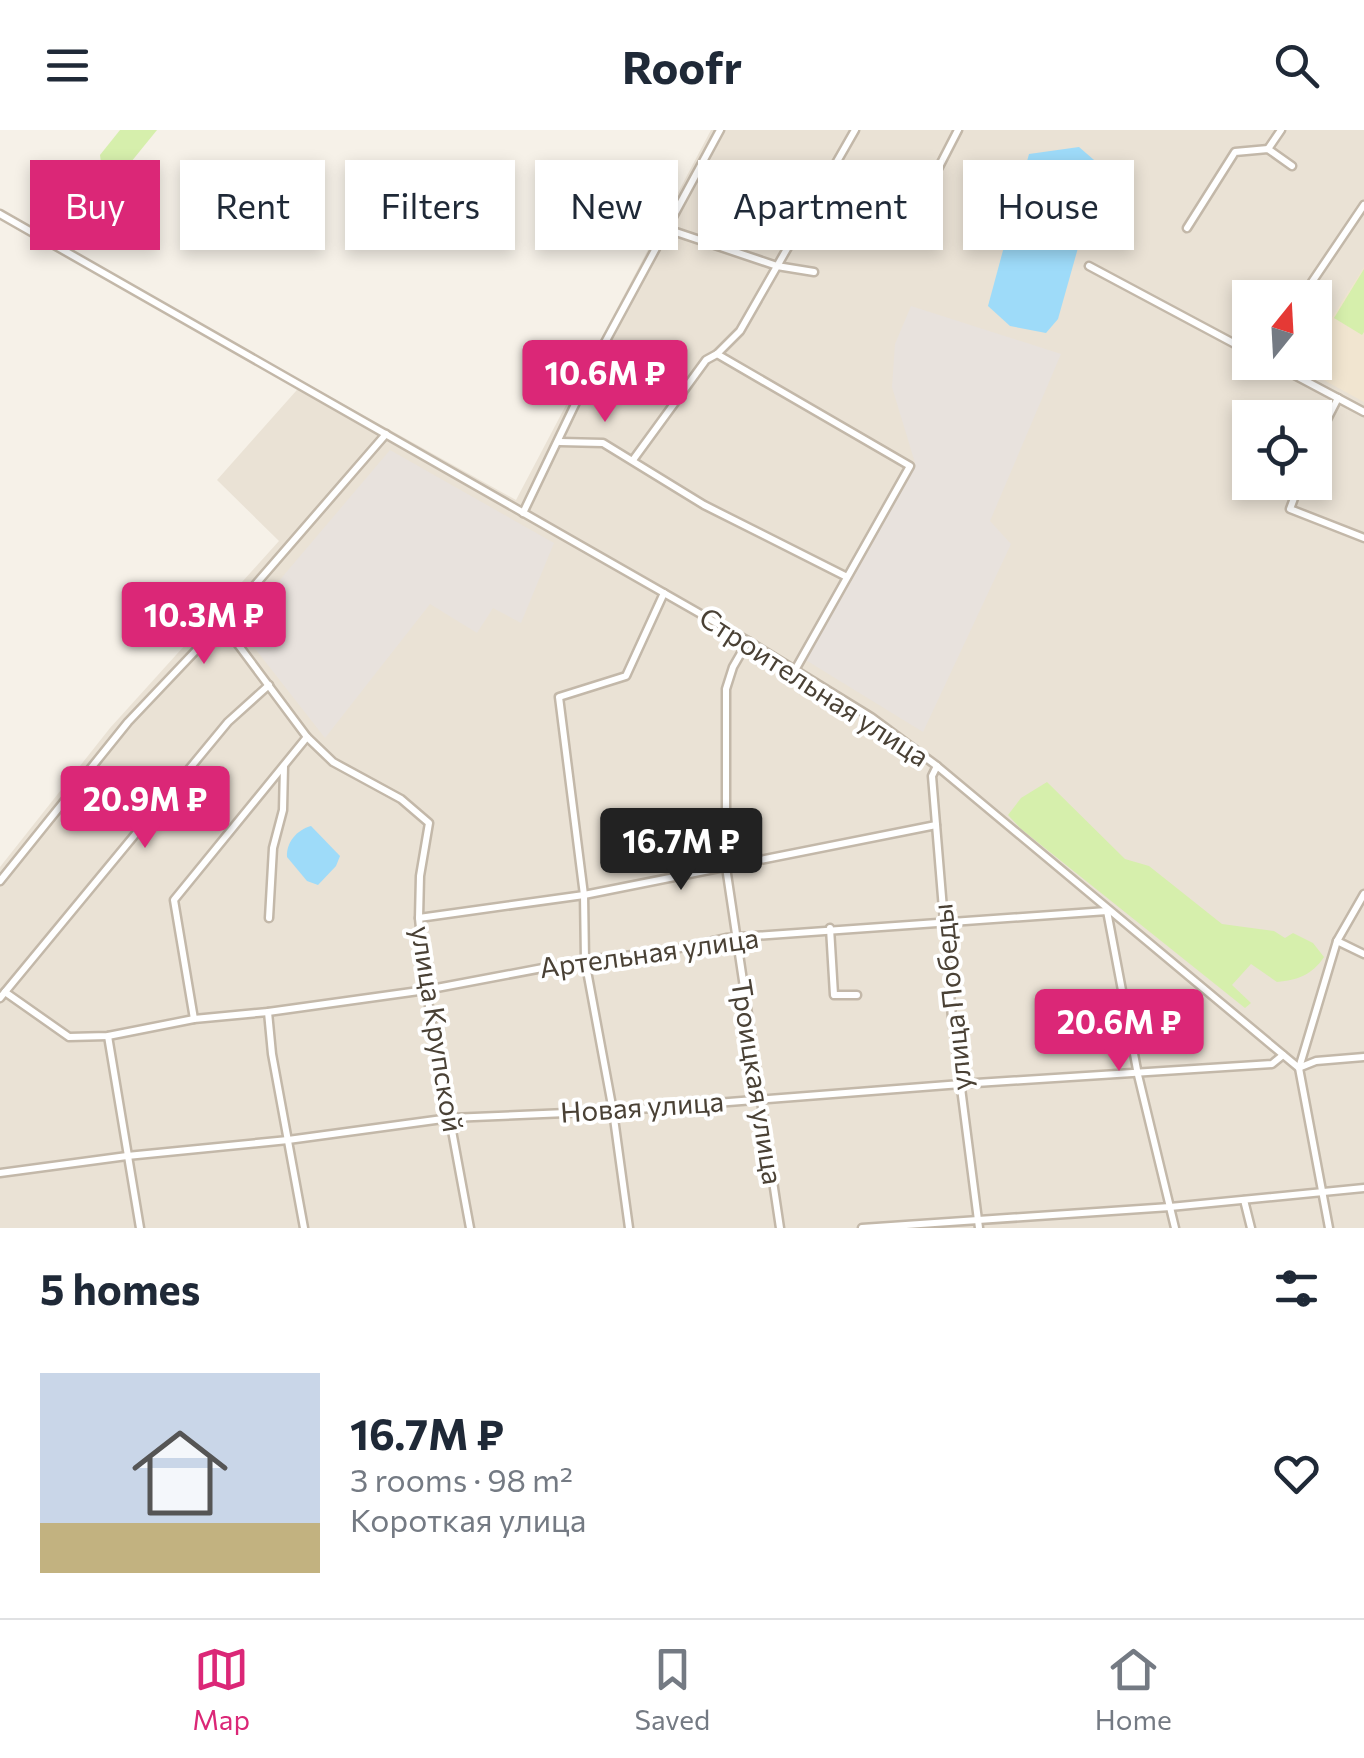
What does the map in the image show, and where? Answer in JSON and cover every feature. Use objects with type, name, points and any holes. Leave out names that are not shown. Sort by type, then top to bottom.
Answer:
[{"type":"street","points":[[678,204],[720,130]]},
{"type":"street","points":[[634,460],[706,360],[740,331],[854,130]]},
{"type":"street","points":[[942,160],[958,130]]},
{"type":"street","points":[[1268,149],[1281,130]]},
{"type":"street","points":[[1187,228],[1235,152],[1268,149],[1292,166]]},
{"type":"street","points":[[1313,280],[1364,205]]},
{"type":"street","name":"Строительная улица","points":[[0,214],[748,640],[872,717],[937,766],[1300,1068]]},
{"type":"street","points":[[678,233],[777,266],[814,272]]},
{"type":"street","points":[[524,513],[653,250]]},
{"type":"street","points":[[1089,266],[1232,342]]},
{"type":"street","points":[[717,354],[910,466],[795,670]]},
{"type":"street","points":[[1304,380],[1364,412]]},
{"type":"street","points":[[1332,410],[1338,398]]},
{"type":"street","points":[[0,882],[128,722],[222,623],[386,434]]},
{"type":"street","points":[[560,442],[603,443],[704,505],[847,577]]},
{"type":"street","points":[[1293,500],[1290,509],[1364,538]]},
{"type":"street","points":[[628,1228],[613,1112],[585,960],[584,895],[558,697],[626,676],[664,593]]},
{"type":"street","name":"улица Крупской","points":[[222,623],[307,737],[333,762],[401,799],[429,823],[420,876],[419,918],[426,990],[470,1228]]},
{"type":"street","name":"Троицкая улица","points":[[748,640],[732,668],[726,689],[726,867],[780,1228]]},
{"type":"street","points":[[2,995],[228,722],[269,686]]},
{"type":"street","points":[[194,1019],[174,900],[307,737]]},
{"type":"street","points":[[269,918],[273,848],[284,810],[284,766]]},
{"type":"street","name":"улица Победы","points":[[937,766],[932,776],[944,920],[978,1224]]},
{"type":"street","points":[[419,918],[584,895],[936,825]]},
{"type":"street","points":[[1329,1228],[1300,1068],[1337,941],[1364,894]]},
{"type":"street","points":[[1107,911],[1138,1075],[1175,1228]]},
{"type":"street","name":"Артельная улица","points":[[2,995],[70,1037],[108,1036],[194,1019],[426,990],[726,938],[1107,911]]},
{"type":"street","points":[[830,928],[834,995],[857,995]]},
{"type":"street","points":[[1337,941],[1364,954]]},
{"type":"street","points":[[268,1012],[304,1228]]},
{"type":"street","points":[[108,1036],[140,1228]]},
{"type":"street","name":"Новая улица","points":[[0,1172],[450,1118],[613,1112],[961,1084],[1138,1075],[1272,1064],[1283,1055]]},
{"type":"street","points":[[1300,1068],[1316,1061],[1364,1058]]},
{"type":"street","points":[[862,1228],[978,1224],[1364,1188]]},
{"type":"street","points":[[1244,1200],[1251,1228]]},
{"type":"shaded area","points":[[711,130],[1364,130],[1364,1228],[0,1228],[0,867],[110,728],[279,541],[217,480],[304,382],[516,500],[648,250],[678,250],[678,193]]},
{"type":"shaded area","points":[[1364,267],[1364,402],[1324,380],[1332,380],[1332,318]]},
{"type":"shaded area","points":[[911,306],[1061,354],[990,521],[1011,544],[923,732],[804,659],[915,463],[892,387],[895,344]]},
{"type":"shaded area","points":[[390,450],[554,543],[521,623],[493,608],[477,633],[430,604],[325,738],[239,628]]},
{"type":"green space","points":[[120,130],[157,130],[133,160],[101,160],[100,155]]},
{"type":"green space","points":[[1364,269],[1364,332],[1362,335],[1334,318]]},
{"type":"green space","points":[[1047,782],[1125,859],[1149,866],[1222,924],[1274,931],[1285,938],[1293,933],[1313,943],[1324,957],[1304,976],[1277,982],[1251,964],[1232,985],[1251,1003],[1245,1008],[1008,815],[1021,798]]},
{"type":"water","points":[[1079,147],[1094,160],[1027,160],[1029,154]]},
{"type":"water","points":[[1003,250],[1077,250],[1058,319],[1046,333],[1010,326],[988,306]]},
{"type":"water","points":[[311,826],[340,856],[318,885],[307,881],[287,857],[293,837]]}]
